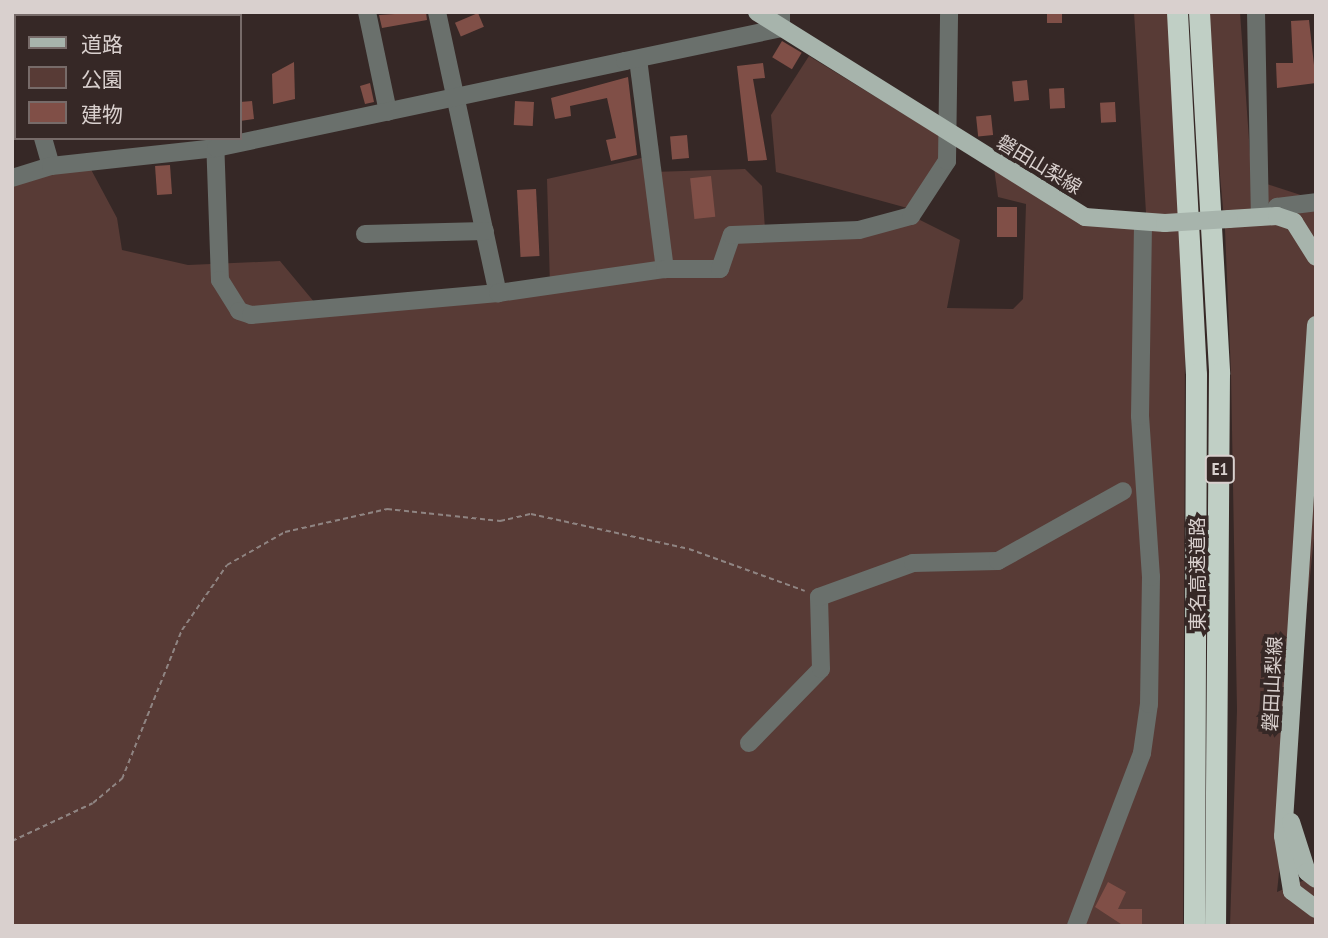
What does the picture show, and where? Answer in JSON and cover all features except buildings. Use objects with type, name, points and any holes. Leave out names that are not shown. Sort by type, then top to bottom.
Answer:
[{"type":"highway","name":"東名高速道路","points":[[1177,12],[1196,374],[1194,926]]},
{"type":"highway","name":"東名高速道路","points":[[1199,12],[1219,373],[1215,926]]},
{"type":"main road","name":"磐田山梨線","points":[[757,12],[781,20],[951,134],[1085,217],[1143,223],[1266,217]]},
{"type":"main road","points":[[1266,217],[1294,222],[1316,257]]},
{"type":"main road","name":"磐田山梨線","points":[[1316,325],[1285,868],[1292,891],[1316,909]]},
{"type":"main road","name":"磐田山梨線","points":[[1288,794],[1294,840],[1316,879]]},
{"type":"street","points":[[205,14],[221,12]]},
{"type":"street","points":[[367,12],[388,112]]},
{"type":"street","points":[[437,12],[498,293]]},
{"type":"street","points":[[12,178],[51,166],[215,143],[220,280],[239,312],[498,293],[665,269],[720,269],[732,235],[859,230],[911,216],[947,161],[951,134],[949,12]]},
{"type":"street","points":[[1256,12],[1266,217]]},
{"type":"street","points":[[242,138],[388,112],[638,59],[781,20]]},
{"type":"street","points":[[638,59],[665,269]]},
{"type":"street","points":[[44,140],[51,166]]},
{"type":"street","points":[[1266,217],[1277,207],[1316,202]]},
{"type":"street","points":[[1076,926],[1142,753],[1149,704],[1152,577],[1140,416],[1143,223]]},
{"type":"street","points":[[365,234],[485,231]]},
{"type":"street","points":[[748,743],[821,669],[819,597],[913,563],[998,561],[1123,491]]},
{"type":"path","points":[[12,841],[93,803],[122,779],[182,629],[228,565],[285,532],[387,509],[500,521],[531,514],[742,564],[819,597]]},
{"type":"green space","points":[[1134,12],[1171,12],[1185,333],[1183,926],[12,926],[12,178],[87,162],[117,218],[122,250],[188,265],[280,261],[325,315],[550,286],[547,179],[646,157],[653,172],[745,169],[762,186],[765,229],[732,235],[916,218],[960,240],[947,308],[1013,309],[1023,299],[1026,204],[998,197],[994,168],[1083,216],[1147,230]]},
{"type":"green space","points":[[1205,12],[1240,12],[1255,225],[1267,184],[1316,200],[1316,519],[1277,892],[1316,875],[1316,926],[1230,926],[1237,710],[1231,373],[1225,230]]},
{"type":"green space","points":[[809,56],[946,140],[945,163],[911,209],[776,172],[771,115]]}]
